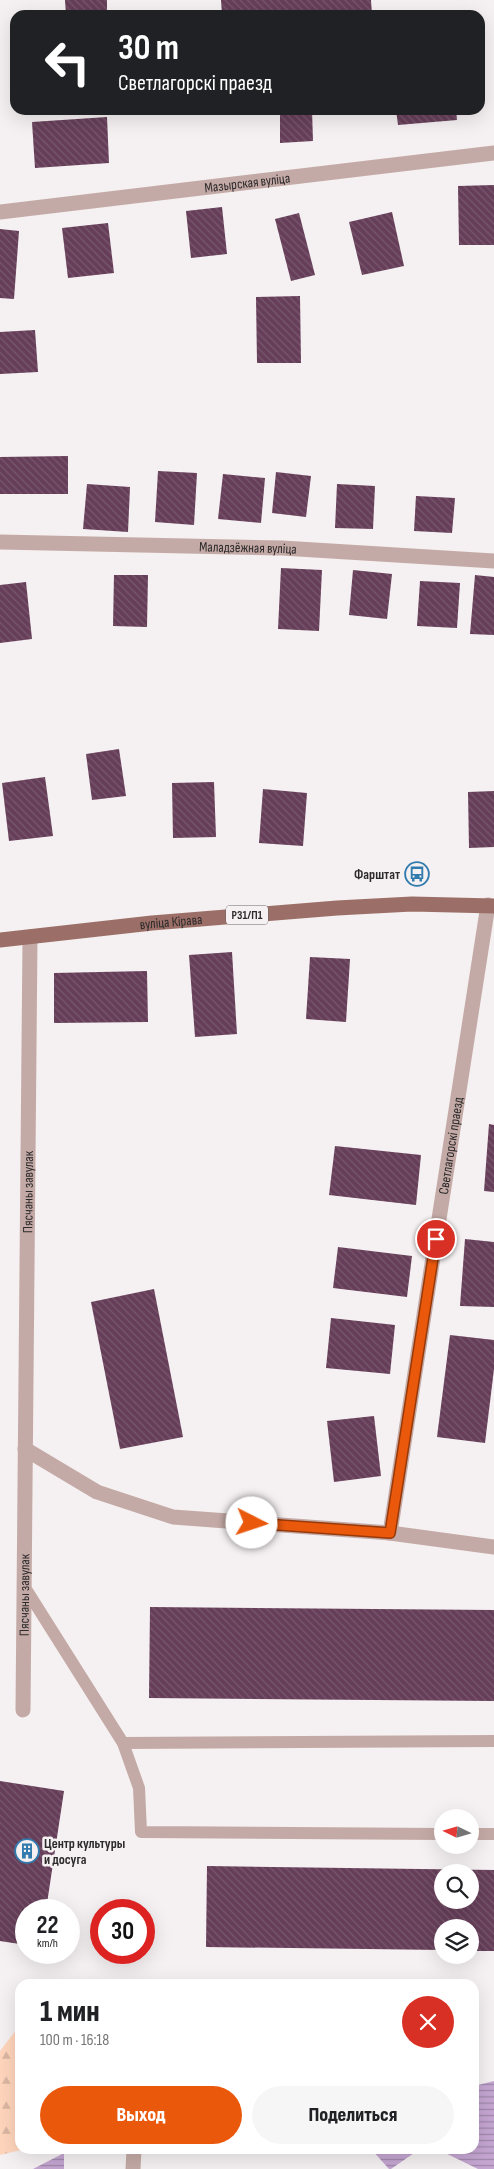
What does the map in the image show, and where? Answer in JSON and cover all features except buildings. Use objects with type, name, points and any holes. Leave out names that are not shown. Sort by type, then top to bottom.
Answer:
[{"type":"main road","name":"вуліца Кірава","points":[[0,940],[152,923],[337,908],[412,904],[491,905]]},
{"type":"street","name":"Мазырская вуліца","points":[[0,212],[494,153]]},
{"type":"street","name":"Маладзёжная вуліца","points":[[0,542],[282,548],[494,561]]},
{"type":"street","name":"Светлагорскі праезд","points":[[390,1533],[491,905]]},
{"type":"street","name":"Пясчаны завулак","points":[[24,1710],[30,937]]},
{"type":"street","points":[[25,1449],[97,1492],[173,1517],[390,1533],[494,1547]]},
{"type":"street","points":[[134,2154],[134,2169]]},
{"type":"lane","points":[[24,1586],[123,1742],[139,1788],[141,1832],[434,1834]]},
{"type":"lane","points":[[123,1742],[494,1741]]},
{"type":"lane","points":[[479,1834],[494,1834]]},
{"type":"green space","points":[[15,2032],[15,2151],[0,2155],[0,2051]]},
{"type":"shaded area","points":[[494,2081],[494,2169],[478,2169],[447,2154],[479,2154],[479,2085]]},
{"type":"shaded area","points":[[62,2154],[64,2154],[64,2169],[33,2169]]},
{"type":"shaded area","points":[[376,2154],[413,2154],[391,2169]]},
{"type":"place","name":"Фарштат","points":[[417,874]]},
{"type":"place","name":"Центр культуры и досуга","points":[[27,1851]]},
{"type":"route","points":[[252,1523],[390,1533],[436,1239]]}]
